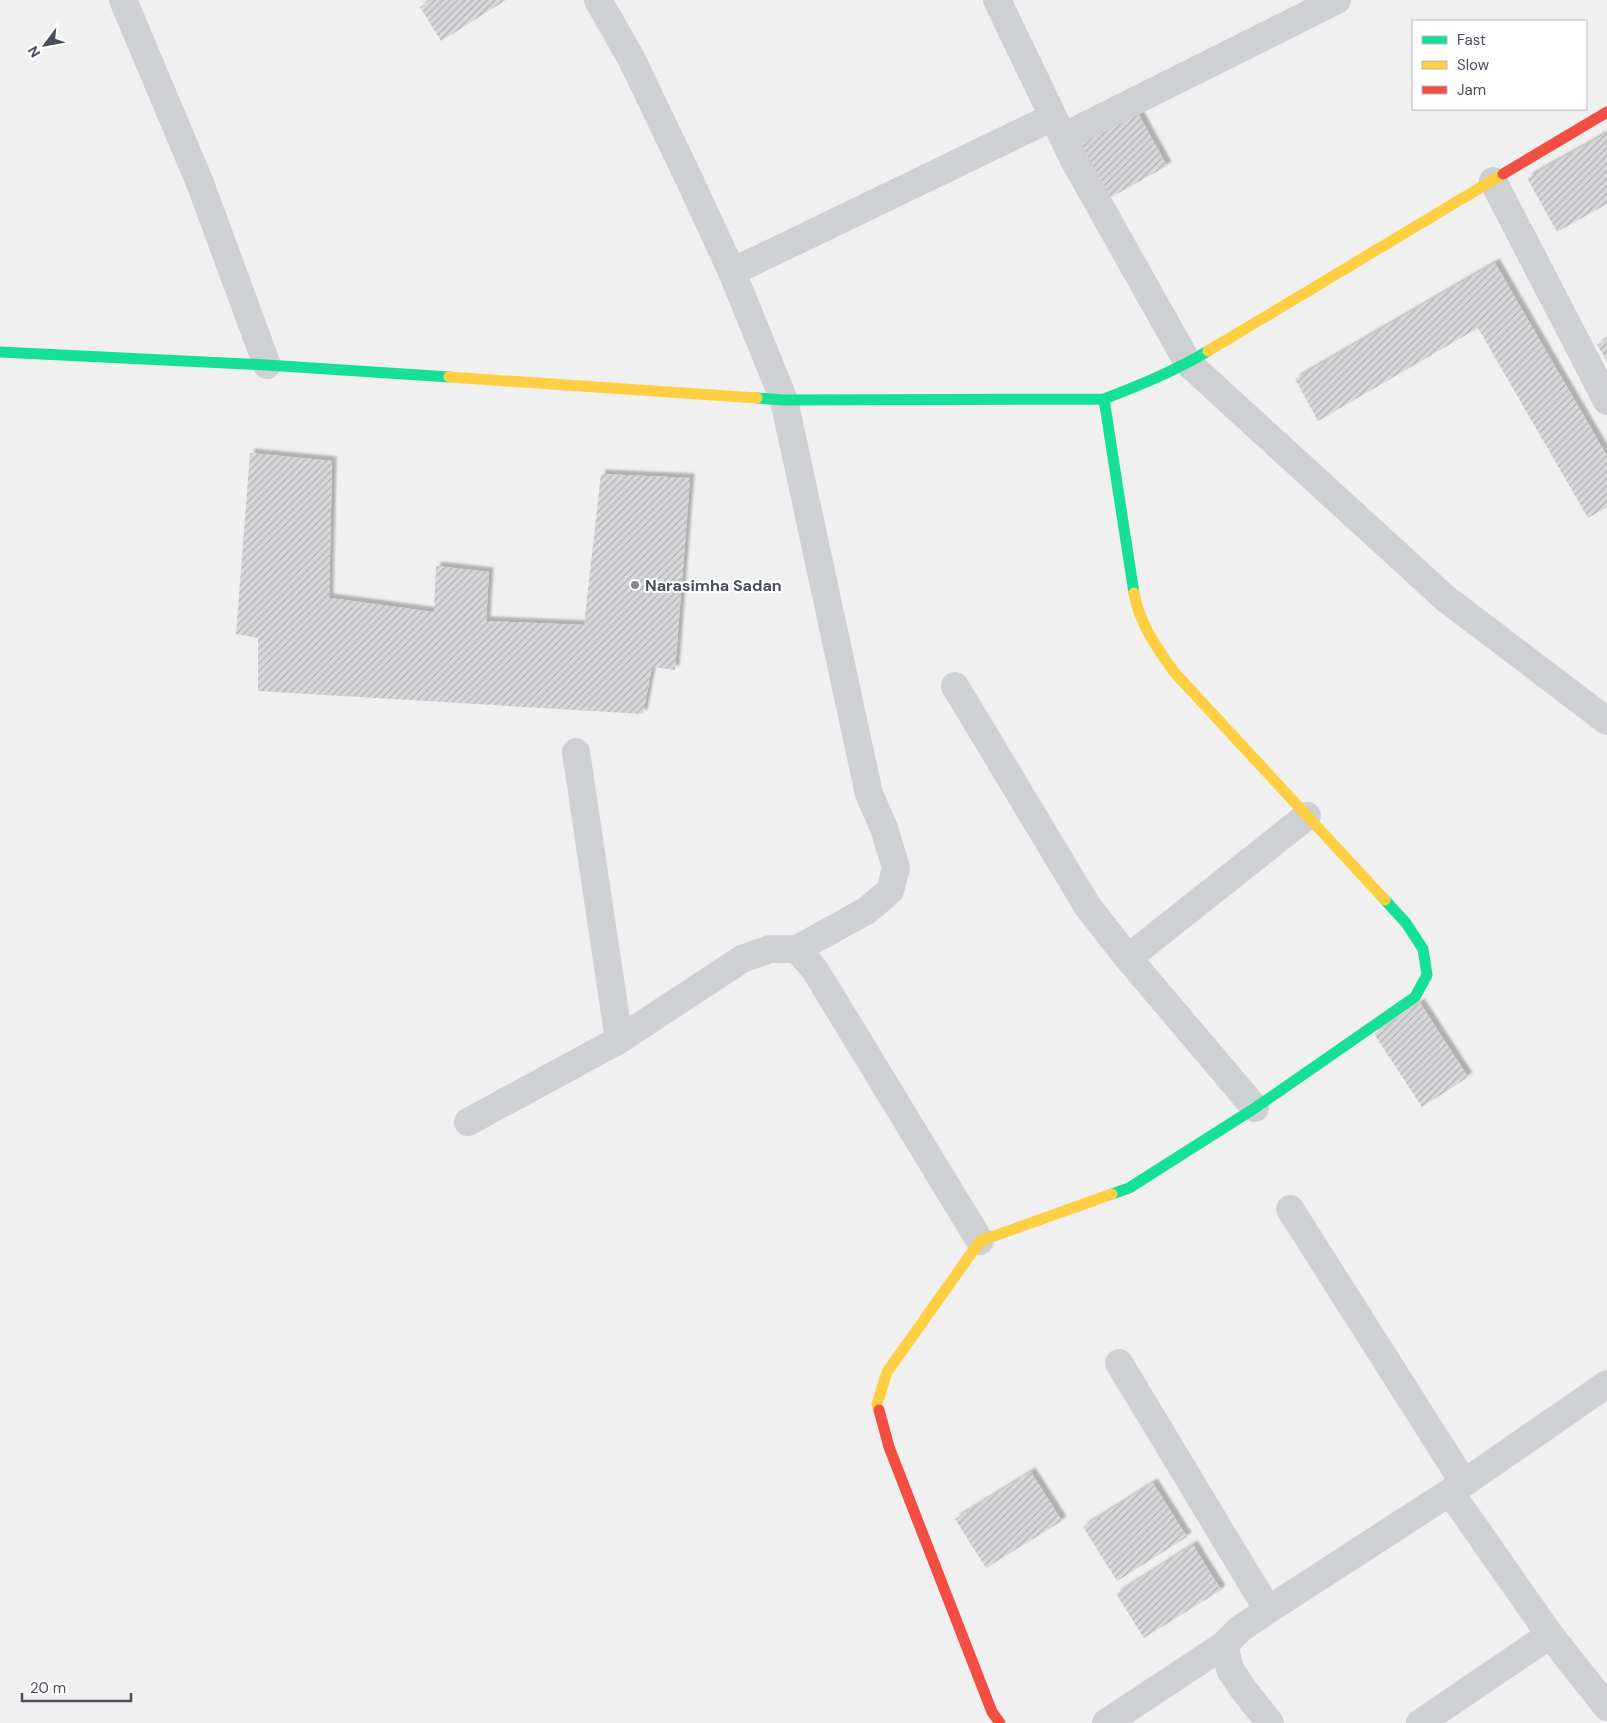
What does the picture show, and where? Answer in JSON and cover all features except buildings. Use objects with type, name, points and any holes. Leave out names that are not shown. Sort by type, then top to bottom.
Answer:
[{"type":"street","points":[[123,0],[200,183],[267,365]]},
{"type":"street","points":[[468,1122],[619,1040],[742,959],[770,948],[797,949],[866,911],[890,891],[896,868],[884,828],[869,794],[784,400],[732,272],[690,181],[636,68],[598,0]]},
{"type":"street","points":[[997,0],[1074,160],[1188,364],[1445,598],[1607,721]]},
{"type":"street","points":[[732,272],[1337,0]]},
{"type":"street","points":[[0,352],[267,365],[784,400],[1104,399],[1188,364],[1607,112]]},
{"type":"street","points":[[1493,180],[1607,401]]},
{"type":"street","points":[[1000,1723],[992,1712],[889,1448],[877,1404],[887,1372],[980,1241],[1129,1188],[1255,1108],[1384,1020],[1415,997],[1427,975],[1424,949],[1406,923],[1174,672],[1152,641],[1136,603],[1104,399]]},
{"type":"street","points":[[955,686],[1088,907],[1128,958],[1255,1108]]},
{"type":"street","points":[[576,752],[619,1040]]},
{"type":"street","points":[[1128,958],[1307,816]]},
{"type":"street","points":[[797,949],[815,970],[980,1241]]},
{"type":"street","points":[[1290,1209],[1457,1487],[1550,1635],[1607,1707]]},
{"type":"street","points":[[1119,1363],[1268,1610]]},
{"type":"street","points":[[1106,1723],[1224,1645],[1240,1629],[1268,1610],[1457,1487],[1607,1384]]},
{"type":"street","points":[[1420,1723],[1550,1635]]},
{"type":"street","points":[[1224,1645],[1230,1669],[1270,1723]]},
{"type":"traffic: fast","points":[[757,398],[784,400],[1104,399],[1144,383],[1208,351]]},
{"type":"traffic: fast","points":[[0,352],[267,365],[449,377]]},
{"type":"traffic: fast","points":[[1104,399],[1134,593]]},
{"type":"traffic: fast","points":[[1112,1194],[1129,1188],[1255,1108],[1415,997],[1427,975],[1423,949],[1406,923],[1385,900]]},
{"type":"traffic: slow","points":[[1208,351],[1503,174]]},
{"type":"traffic: slow","points":[[449,377],[757,398]]},
{"type":"traffic: slow","points":[[1134,593],[1144,625],[1174,672],[1385,900]]},
{"type":"traffic: slow","points":[[879,1410],[877,1404],[887,1372],[980,1241],[1112,1194]]},
{"type":"traffic: jam","points":[[1503,174],[1607,112]]},
{"type":"traffic: jam","points":[[879,1410],[889,1447],[992,1712],[1000,1723]]},
{"type":"place","name":"Narasimha Sadan","points":[[635,585]]}]
